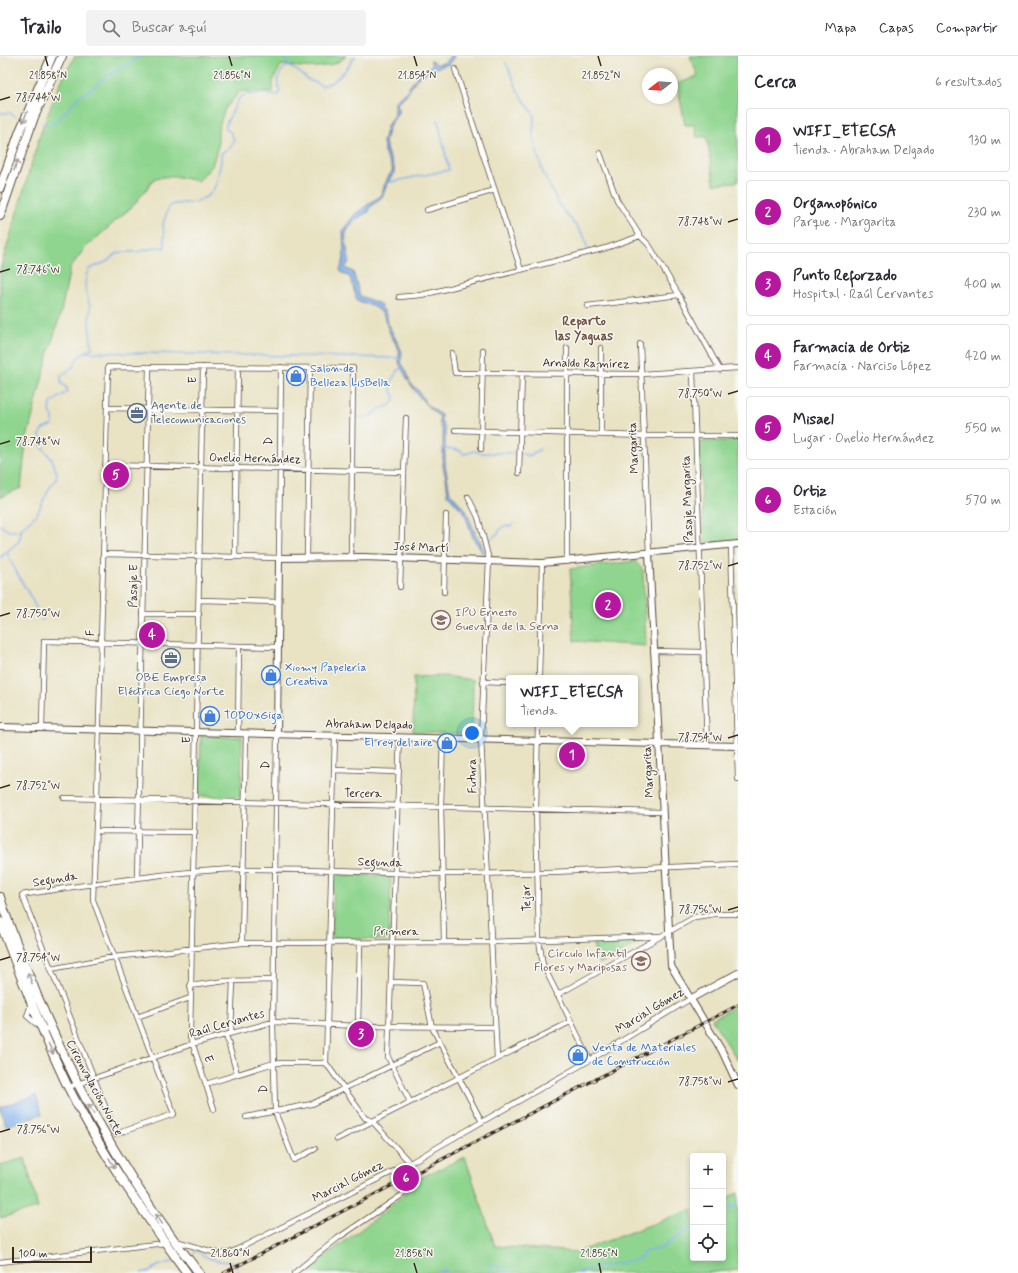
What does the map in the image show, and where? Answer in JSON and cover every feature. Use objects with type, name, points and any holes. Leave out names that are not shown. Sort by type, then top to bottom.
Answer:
[{"type":"highway","points":[[0,188],[20,131],[52,56]]},
{"type":"highway","points":[[0,216],[34,117],[62,56]]},
{"type":"highway","name":"Circunvalación Norte","points":[[0,897],[38,998],[77,1084],[110,1144],[174,1241],[199,1273]]},
{"type":"highway","name":"Circunvalación Norte","points":[[0,922],[31,1005],[69,1087],[102,1148],[165,1243],[187,1273]]},
{"type":"street","points":[[455,69],[521,270]]},
{"type":"street","points":[[600,153],[617,200],[640,236],[649,245],[679,295],[720,370]]},
{"type":"street","points":[[427,210],[494,190]]},
{"type":"street","points":[[399,297],[421,295],[521,270],[606,248],[640,236]]},
{"type":"street","points":[[587,306],[679,295]]},
{"type":"street","name":"Margarita","points":[[640,344],[658,743],[671,966],[722,1051],[738,1085]]},
{"type":"street","points":[[567,348],[567,562]]},
{"type":"street","points":[[601,348],[601,434]]},
{"type":"street","points":[[481,449],[483,350]]},
{"type":"street","name":"Arnaldo Ramírez","points":[[452,353],[455,372],[641,374],[738,368]]},
{"type":"street","name":"F","points":[[93,900],[98,799],[100,642],[108,367],[149,367]]},
{"type":"street","points":[[149,367],[353,368],[351,557]]},
{"type":"street","name":"Pasaje E","points":[[137,878],[149,367]]},
{"type":"street","name":"E","points":[[203,367],[196,801],[190,998],[192,1044],[214,1109]]},
{"type":"street","name":"D","points":[[281,367],[274,943],[275,1112],[294,1160],[315,1149]]},
{"type":"street","points":[[235,557],[238,368]]},
{"type":"street","points":[[307,557],[310,368]]},
{"type":"street","name":"Pasaje Margarita","points":[[692,372],[704,652],[706,745]]},
{"type":"street","points":[[519,473],[522,373]]},
{"type":"street","points":[[107,408],[281,411]]},
{"type":"street","points":[[400,587],[406,418]]},
{"type":"street","points":[[455,430],[644,436],[738,436]]},
{"type":"street","name":"Onelio Hernández","points":[[106,465],[404,472]]},
{"type":"street","name":"Futura","points":[[468,497],[478,517],[489,560],[481,738],[494,1027],[497,1058]]},
{"type":"street","points":[[444,592],[446,515]]},
{"type":"street","name":"José Martí","points":[[103,554],[279,558],[401,558],[542,563],[650,554],[738,544]]},
{"type":"street","points":[[731,545],[735,600],[738,779]]},
{"type":"street","points":[[539,675],[542,563]]},
{"type":"street","points":[[199,600],[279,602]]},
{"type":"street","points":[[143,614],[199,614]]},
{"type":"street","points":[[42,728],[44,641],[278,647]]},
{"type":"street","points":[[238,733],[239,646]]},
{"type":"street","points":[[654,651],[704,652]]},
{"type":"street","points":[[483,682],[506,683]]},
{"type":"street","name":"Abraham Delgado","points":[[0,727],[481,738],[738,746]]},
{"type":"street","name":"Tejar","points":[[538,727],[536,809],[539,941],[544,965],[570,1022],[590,1060]]},
{"type":"street","points":[[242,943],[246,733]]},
{"type":"street","points":[[335,735],[326,1063],[365,1118],[372,1121],[410,1163]]},
{"type":"street","points":[[400,737],[388,1057],[391,1066],[410,1102]]},
{"type":"street","points":[[443,738],[441,806],[444,942]]},
{"type":"street","points":[[334,770],[398,772]]},
{"type":"street","name":"Tercera","points":[[64,798],[662,812]]},
{"type":"street","points":[[96,831],[138,830],[195,832]]},
{"type":"street","name":"Segunda","points":[[51,969],[22,895],[88,884],[137,878],[193,872],[244,869],[395,874],[537,874],[738,864]]},
{"type":"street","name":"F","points":[[88,884],[114,957],[174,1114],[116,1134],[94,1079]]},
{"type":"street","name":"Primera","points":[[51,969],[114,957],[242,943],[490,942],[660,936],[695,917],[714,914],[738,914]]},
{"type":"street","points":[[557,995],[660,936]]},
{"type":"street","points":[[358,1026],[360,943]]},
{"type":"street","points":[[51,969],[94,1079]]},
{"type":"street","name":"Marcial Gómez","points":[[0,1262],[174,1241],[220,1254],[230,1253],[410,1163],[590,1060],[690,999],[738,973]]},
{"type":"street","points":[[190,986],[233,981],[274,980]]},
{"type":"street","points":[[231,1033],[233,981]]},
{"type":"street","points":[[391,982],[423,983],[432,1027],[482,1122]]},
{"type":"street","points":[[31,1005],[38,998]]},
{"type":"street","points":[[137,1017],[190,998]]},
{"type":"street","name":"Raúl Cervantes","points":[[69,1087],[192,1044],[274,1022],[389,1027],[494,1027]]},
{"type":"street","points":[[337,1139],[570,1022]]},
{"type":"street","points":[[41,1028],[51,1029]]},
{"type":"street","points":[[226,1035],[237,1074]]},
{"type":"street","points":[[246,1117],[312,1104],[440,1042]]},
{"type":"street","points":[[206,1084],[274,1063],[326,1063]]},
{"type":"street","points":[[294,1273],[338,1238],[402,1195],[412,1183]]},
{"type":"green space","points":[[75,56],[346,56],[339,61],[324,66],[307,67],[281,65],[273,81],[273,92],[240,91],[225,109],[218,129],[218,146],[212,166],[198,181],[173,176],[155,178],[134,205],[85,248],[70,268],[61,312],[26,442],[21,488],[0,497],[0,270],[40,135],[59,85]]},
{"type":"green space","points":[[690,56],[738,56],[738,182],[714,184],[707,137],[697,137],[694,125],[685,125],[678,84],[698,76]]},
{"type":"green space","points":[[738,440],[738,541],[706,543],[704,538],[699,442]]},
{"type":"green space","points":[[635,561],[643,570],[646,646],[574,641],[570,569]]},
{"type":"green space","points":[[445,676],[473,680],[472,734],[413,732],[414,677]]},
{"type":"green space","points":[[201,736],[242,737],[241,797],[199,796]]},
{"type":"green space","points":[[334,874],[391,876],[389,940],[332,938]]},
{"type":"green space","points":[[645,940],[599,964],[592,941]]},
{"type":"green space","points":[[738,1005],[738,1061],[712,1019]]},
{"type":"green space","points":[[465,1157],[495,1246],[577,1252],[690,1210],[690,1261],[726,1261],[726,1198],[738,1193],[738,1270],[704,1273],[302,1273],[387,1210],[422,1177]]},
{"type":"green space","points":[[25,1158],[38,1208],[0,1218],[0,1165]]},
{"type":"water","points":[[450,56],[454,56],[449,64],[433,69],[417,78],[407,94],[398,102],[397,106],[400,109],[389,127],[385,141],[387,152],[394,167],[394,173],[388,182],[382,197],[370,208],[369,212],[362,215],[353,223],[346,233],[349,262],[345,268],[353,272],[360,296],[378,303],[383,309],[387,317],[388,324],[402,352],[401,362],[407,372],[410,383],[399,363],[398,347],[390,333],[383,314],[371,305],[357,300],[350,277],[342,273],[340,270],[344,259],[343,230],[355,214],[380,196],[388,177],[393,170],[384,152],[383,141],[387,126],[395,113],[395,101],[404,94],[419,74],[418,68],[424,71],[432,65],[430,60],[436,64],[443,63]]},
{"type":"water","points":[[410,383],[418,390],[426,404],[441,415],[441,421],[445,429],[445,464],[450,493],[466,510],[484,551],[482,553],[474,540],[464,512],[448,495],[443,467],[443,432],[439,422],[440,417],[427,406]]},
{"type":"water","points":[[36,1095],[42,1114],[6,1126],[0,1107]]},
{"type":"waterway","points":[[42,124],[55,123],[81,95],[92,89],[107,76],[141,56]]},
{"type":"waterway","points":[[284,56],[290,66]]},
{"type":"waterway","points":[[0,558],[19,541],[22,528],[37,514],[49,489],[56,479],[57,473],[52,460],[41,445],[40,433],[43,429],[53,425],[53,417],[49,410],[52,402],[67,392],[67,388],[61,383],[61,376],[73,367],[78,357],[92,348],[89,325],[90,307],[85,287],[86,276],[89,269],[106,262],[116,254],[122,252],[137,252],[158,247],[165,248],[163,224],[169,206],[196,202],[207,196],[213,190],[219,174],[221,153],[229,149],[234,140],[231,133],[226,129],[226,125],[240,97],[265,93],[273,96],[278,95],[280,92],[277,80],[282,70],[288,66],[294,68],[309,80],[318,83],[321,86],[326,85],[337,79],[355,56]]},
{"type":"waterway","points":[[506,63],[518,91],[534,115],[533,137],[543,173],[560,206],[584,236],[588,250]]},
{"type":"waterway","points":[[0,113],[10,113],[16,117]]},
{"type":"waterway","points":[[386,183],[449,170],[438,120]]},
{"type":"waterway","points":[[86,352],[400,358]]},
{"type":"waterway","points":[[359,417],[371,416],[380,408],[388,406],[393,402],[395,397],[392,393],[391,384],[396,373],[402,366]]},
{"type":"waterway","points":[[444,448],[459,450],[464,454],[474,451],[480,453],[517,453]]},
{"type":"waterway","points":[[521,453],[529,456],[540,449]]},
{"type":"waterway","points":[[487,541],[497,534],[503,526],[511,526],[514,523]]},
{"type":"waterway","points":[[0,525],[9,531],[20,531]]},
{"type":"waterway","points":[[7,552],[17,574],[43,620]]},
{"type":"waterway","points":[[726,1209],[738,1205]]},
{"type":"waterway","points":[[574,1273],[639,1259],[644,1252],[661,1248],[690,1229]]},
{"type":"waterway","points":[[194,1252],[197,1251],[204,1256],[218,1261],[234,1262],[239,1273]]},
{"type":"waterway","points":[[141,1273],[151,1271],[161,1265],[174,1262]]},
{"type":"waterway","points":[[488,1273],[492,1264],[510,1273]]},
{"type":"waterway","points":[[437,1273],[445,1269],[447,1273]]},
{"type":"railway","points":[[224,1273],[738,1005]]},
{"type":"place","name":"Salon de Belleza LisBella","points":[[296,376]]},
{"type":"place","name":"Agente de Telecomunicaciones","points":[[137,413]]},
{"type":"place","name":"Misael","points":[[116,475]]},
{"type":"place","name":"Organopónico","points":[[608,605]]},
{"type":"place","name":"IPU Ernesto Guevara de la Serna","points":[[441,620]]},
{"type":"place","name":"Farmacia de Ortiz","points":[[152,635]]},
{"type":"place","name":"OBE Empresa Eléctrica Ciego Norte","points":[[171,658]]},
{"type":"place","name":"Xiomy Papelería Creativa","points":[[271,675]]},
{"type":"place","name":"TODOxGiga","points":[[210,716]]},
{"type":"place","name":"El rey del aire","points":[[447,743]]},
{"type":"place","name":"WIFI_ETECSA","points":[[572,755]]},
{"type":"place","name":"Círculo Infantil Flores y Mariposas","points":[[641,961]]},
{"type":"place","name":"Punto Reforzado","points":[[361,1034]]},
{"type":"place","name":"Venta de Materiales de Construcción","points":[[578,1055]]},
{"type":"place","name":"Ortiz","points":[[406,1178]]},
{"type":"district","name":"Reparto las Yaguas","points":[[584,328]]}]
